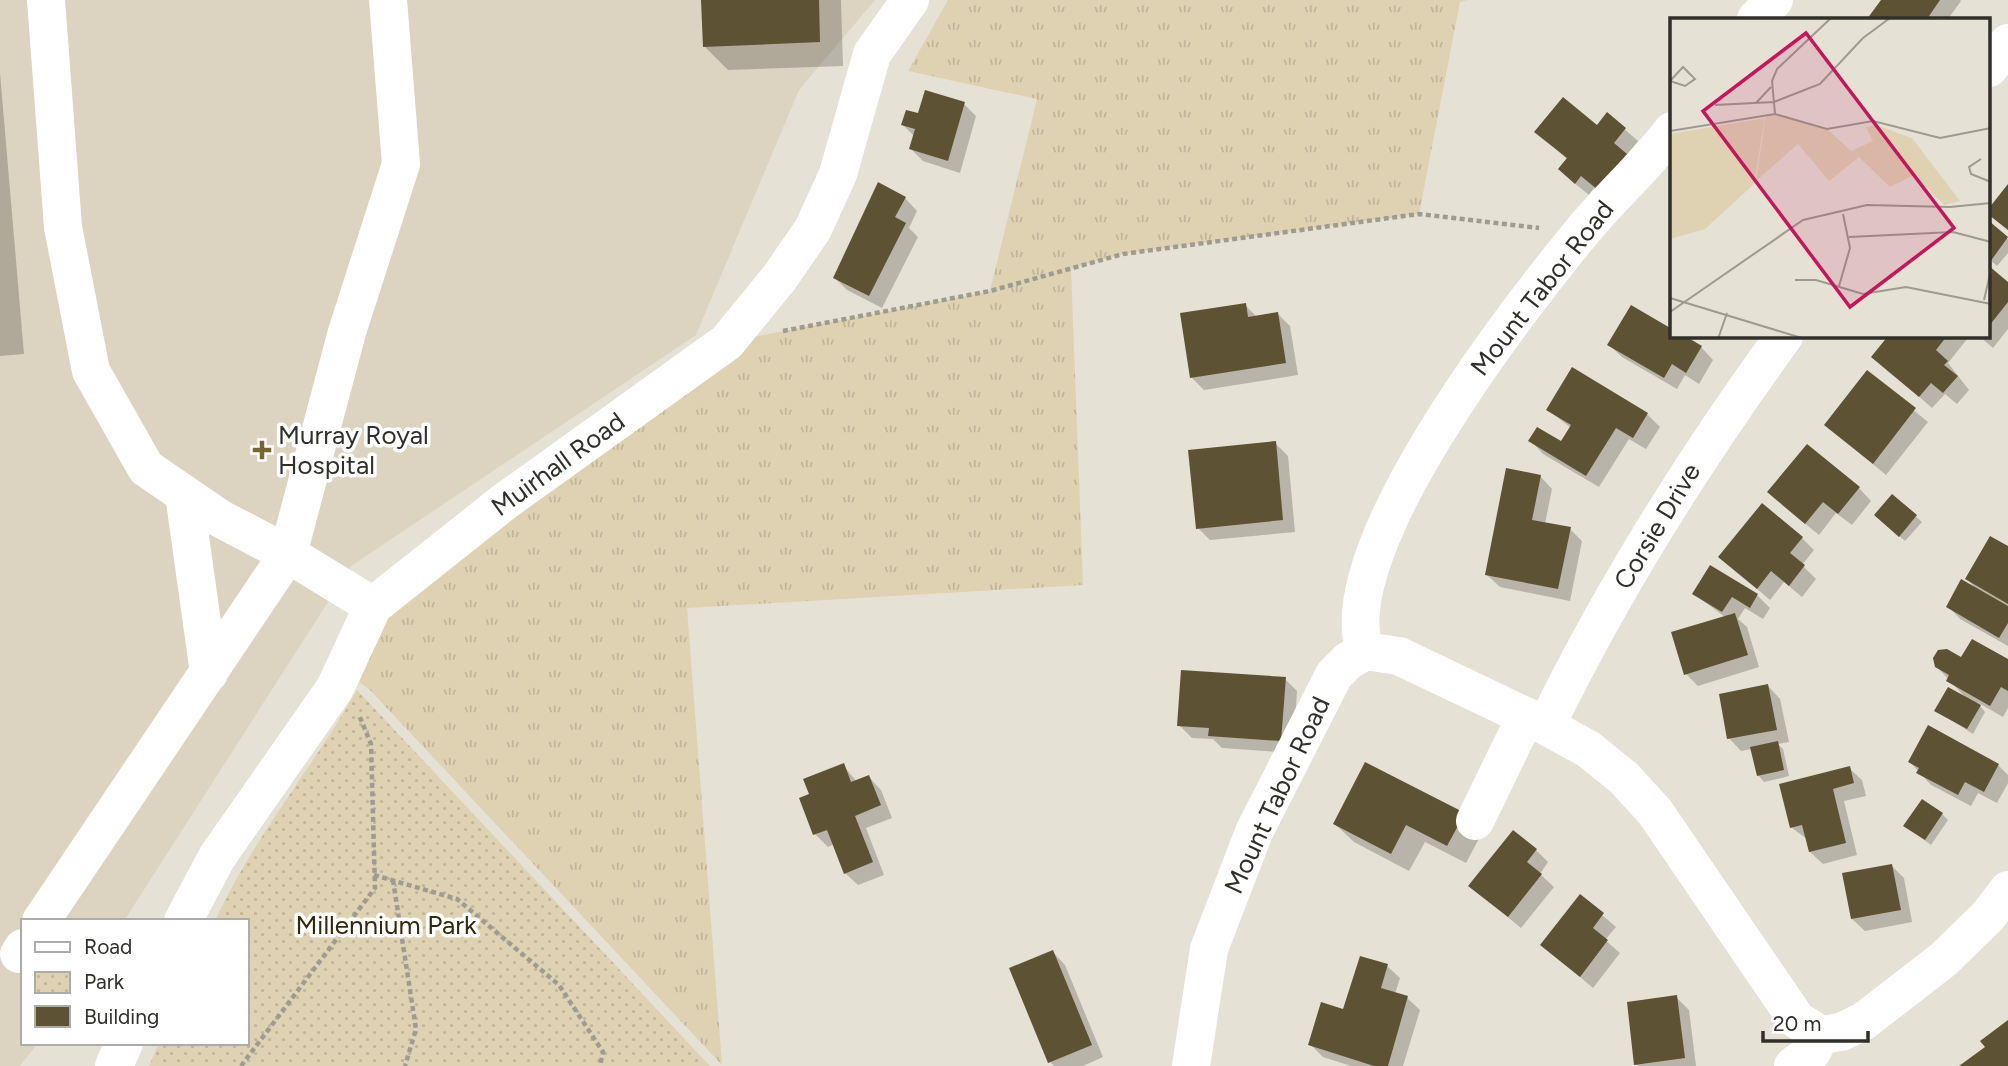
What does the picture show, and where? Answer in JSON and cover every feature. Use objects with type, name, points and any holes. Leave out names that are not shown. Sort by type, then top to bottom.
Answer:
[{"type":"street","points":[[46,0],[62,227],[91,371],[145,468],[219,518],[288,554],[373,606]]},
{"type":"street","points":[[42,919],[288,554],[347,332],[401,164],[388,0]]},
{"type":"street","points":[[1757,18],[1774,0]]},
{"type":"street","name":"Muirhall Road","points":[[184,919],[217,857],[335,688],[373,606],[504,502],[727,342],[780,277],[813,229],[838,174],[872,54],[906,1]]},
{"type":"street","points":[[1990,67],[2008,43]]},
{"type":"street","name":"Mount Tabor Road","points":[[1191,1066],[1209,949],[1254,832],[1334,675],[1365,651],[1359,634],[1364,595],[1380,542],[1421,454],[1475,370],[1581,233],[1670,133]]},
{"type":"street","name":"Corsie Drive","points":[[1475,821],[1718,427],[1783,338]]},
{"type":"street","points":[[184,494],[209,673]]},
{"type":"street","points":[[1365,651],[1399,656],[1536,721],[1587,749],[1624,778],[1655,812],[1797,1020],[1821,1035],[1841,1032],[1864,1021],[1944,959],[1988,916],[2008,890]]},
{"type":"street","points":[[1793,1066],[1811,1053],[1821,1035]]},
{"type":"street","points":[[114,1066],[123,1045]]},
{"type":"path","points":[[727,342],[990,291],[1123,254],[1419,214],[1581,233]]},
{"type":"path","points":[[241,1066],[375,888],[370,744],[352,698],[335,688]]},
{"type":"path","points":[[374,875],[457,899],[559,985],[603,1052],[600,1066]]},
{"type":"path","points":[[393,880],[416,1029],[405,1066]]},
{"type":"shaded area","name":"Murray Royal Hospital","points":[[0,0],[875,0],[799,90],[696,335],[351,566],[125,919],[21,919],[21,1045],[36,1045],[20,1066],[0,1066]]},
{"type":"green space","points":[[948,0],[1468,0],[1460,2],[1419,214],[1123,254],[1071,269],[1083,585],[687,608],[722,1065],[369,689],[343,671],[373,606],[727,342],[990,291],[1037,99],[908,71]]},
{"type":"green space","name":"Millennium Park","points":[[357,690],[710,1066],[149,1066],[158,1045],[248,1045],[248,919],[216,919],[247,861]]},
{"type":"building","points":[[701,0],[819,0],[820,42],[703,47]]},
{"type":"building","points":[[1881,0],[1940,0],[1928,18],[1868,18]]},
{"type":"building","points":[[925,90],[965,102],[948,161],[909,149],[915,129],[901,125],[906,110],[918,113]]},
{"type":"building","points":[[1563,97],[1597,125],[1607,112],[1626,128],[1614,143],[1627,154],[1598,190],[1581,176],[1575,184],[1558,169],[1567,158],[1534,132]]},
{"type":"building","points":[[878,182],[906,197],[895,217],[906,223],[869,296],[833,278]]},
{"type":"building","points":[[2008,184],[2008,230],[1990,216],[1990,207]]},
{"type":"building","points":[[1990,222],[2008,237],[1990,262]]},
{"type":"building","points":[[1990,267],[2008,282],[2008,302],[1990,325]]},
{"type":"building","points":[[1246,303],[1248,317],[1278,312],[1286,363],[1190,378],[1180,313]]},
{"type":"building","points":[[1631,305],[1670,328],[1670,338],[1688,338],[1702,346],[1686,373],[1672,364],[1664,378],[1607,345]]},
{"type":"building","points":[[1886,338],[1945,338],[1936,350],[1948,361],[1944,365],[1958,376],[1943,393],[1931,383],[1919,397],[1871,357]]},
{"type":"building","points":[[1572,367],[1648,413],[1633,438],[1616,428],[1586,476],[1528,441],[1537,427],[1561,441],[1571,425],[1546,410]]},
{"type":"building","points":[[1867,370],[1916,408],[1873,464],[1824,425]]},
{"type":"building","points":[[1276,441],[1283,520],[1196,529],[1188,450]]},
{"type":"building","points":[[1807,444],[1860,487],[1838,514],[1823,502],[1805,524],[1767,492]]},
{"type":"building","points":[[1506,468],[1541,475],[1532,520],[1571,527],[1558,589],[1485,575]]},
{"type":"building","points":[[1892,494],[1917,515],[1899,537],[1874,515]]},
{"type":"building","points":[[1762,503],[1803,537],[1790,553],[1805,565],[1789,586],[1771,571],[1757,589],[1718,557]]},
{"type":"building","points":[[1990,536],[2008,546],[2008,604],[1965,579]]},
{"type":"building","points":[[1710,565],[1758,594],[1750,608],[1732,597],[1722,612],[1692,594]]},
{"type":"building","points":[[1961,579],[2008,606],[2008,623],[1999,638],[1946,607]]},
{"type":"building","points":[[1735,613],[1748,655],[1684,675],[1671,632]]},
{"type":"building","points":[[1972,639],[2008,659],[2008,691],[2001,687],[1990,706],[1946,681],[1949,675],[1935,667],[1933,658],[1938,650],[1947,649],[1961,657]]},
{"type":"building","points":[[1181,670],[1286,677],[1281,741],[1208,736],[1209,728],[1177,726]]},
{"type":"building","points":[[1768,684],[1777,730],[1727,739],[1719,694]]},
{"type":"building","points":[[1948,687],[1981,705],[1967,729],[1934,711]]},
{"type":"building","points":[[1928,725],[1999,764],[1984,792],[1965,782],[1958,795],[1916,773],[1919,768],[1908,762]]},
{"type":"building","points":[[1778,741],[1784,770],[1757,776],[1750,747]]},
{"type":"building","points":[[1365,762],[1465,813],[1447,846],[1406,825],[1391,854],[1333,824]]},
{"type":"building","points":[[844,763],[851,782],[869,775],[881,805],[855,816],[873,862],[844,874],[827,830],[813,835],[799,798],[809,794],[803,779]]},
{"type":"building","points":[[1850,766],[1854,783],[1833,789],[1846,843],[1809,852],[1802,825],[1790,828],[1779,784]]},
{"type":"building","points":[[1922,799],[1943,813],[1925,840],[1903,826]]},
{"type":"building","points":[[1513,830],[1537,849],[1527,862],[1542,874],[1508,917],[1468,886]]},
{"type":"building","points":[[1892,864],[1901,910],[1851,919],[1842,873]]},
{"type":"building","points":[[1580,894],[1604,913],[1593,928],[1608,940],[1580,977],[1540,945]]},
{"type":"building","points":[[1053,950],[1092,1045],[1048,1063],[1009,968]]},
{"type":"building","points":[[1360,956],[1388,964],[1381,988],[1408,996],[1388,1066],[1374,1066],[1308,1045],[1321,1002],[1343,1009]]},
{"type":"building","points":[[1677,995],[1685,1058],[1634,1065],[1627,1002]]},
{"type":"building","points":[[2008,1020],[2008,1066],[1959,1066],[1985,1047],[1980,1041]]},
{"type":"place","name":"Murray Royal Hospital","points":[[262,450]]}]
